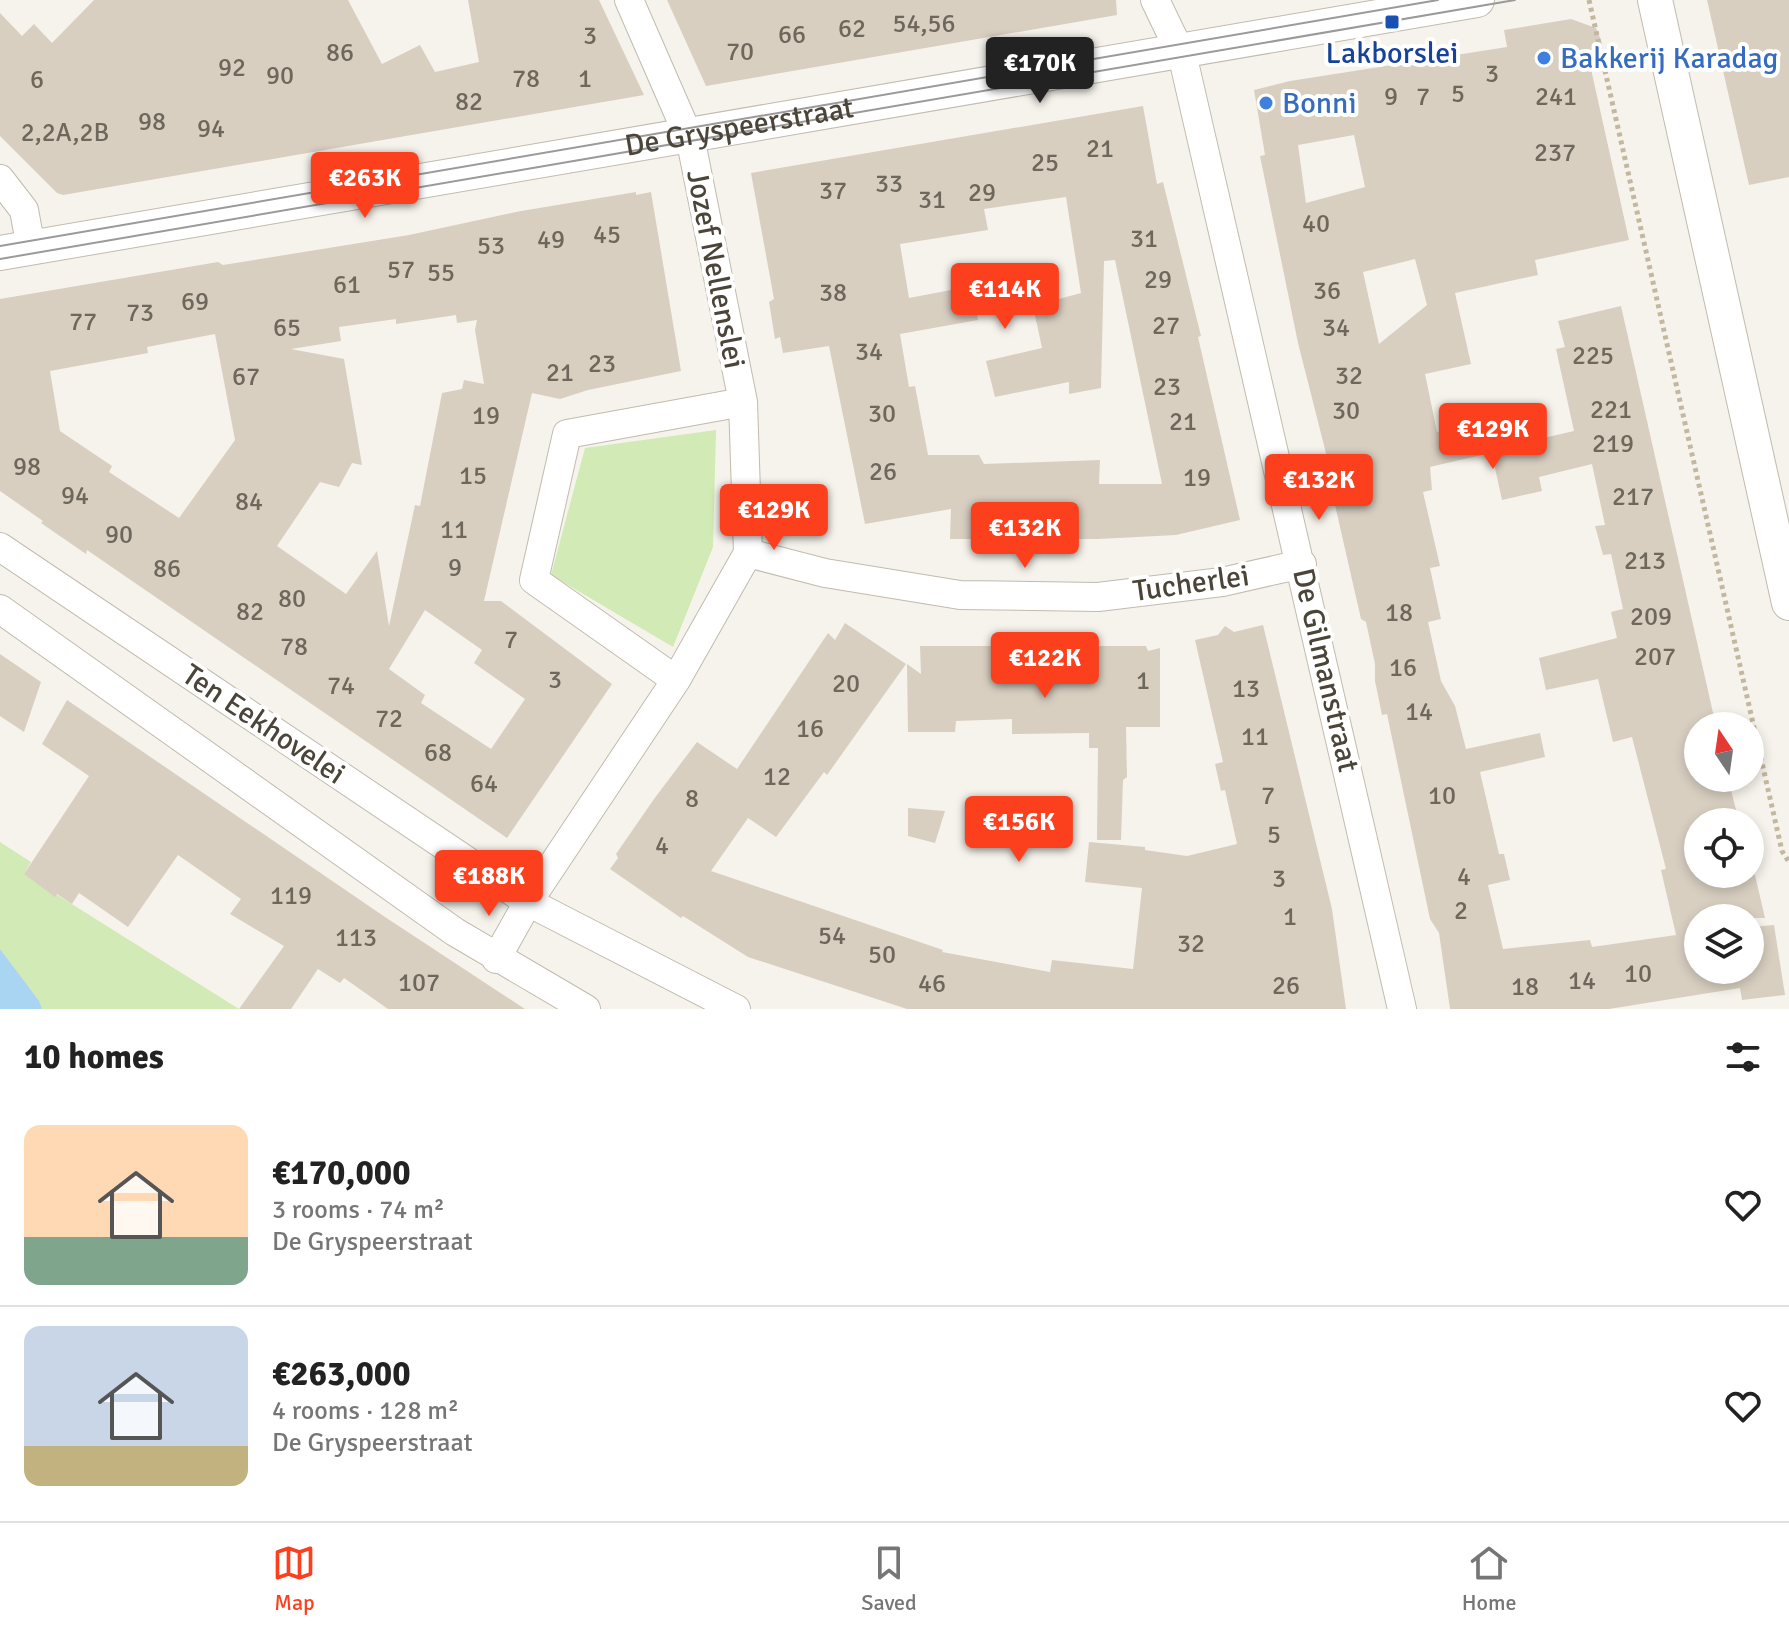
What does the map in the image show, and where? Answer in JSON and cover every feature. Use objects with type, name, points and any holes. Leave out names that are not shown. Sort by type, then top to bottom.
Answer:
[{"type":"street","name":"Jozef Nellenslei","points":[[629,0],[689,135],[743,402],[748,553]]},
{"type":"street","name":"De Gilmanstraat","points":[[1155,0],[1181,51],[1302,564],[1402,1009]]},
{"type":"street","name":"De Gryspeerstraat","points":[[15,250],[1477,0]]},
{"type":"street","points":[[1655,0],[1789,603]]},
{"type":"street","points":[[0,179],[16,195],[24,210],[15,250]]},
{"type":"street","name":"Jozef Nellenslei","points":[[676,680],[534,580],[567,434],[743,402]]},
{"type":"street","name":"Ten Eekhovelei","points":[[0,547],[528,902],[736,1009]]},
{"type":"street","points":[[496,959],[528,902],[676,680],[748,553]]},
{"type":"street","name":"Tucherlei","points":[[748,553],[825,573],[960,595],[1098,597],[1222,582],[1302,564]]},
{"type":"street","name":"Ten Eekhovelei","points":[[0,609],[496,959],[586,1009]]},
{"type":"path","points":[[1589,0],[1782,851],[1789,862]]},
{"type":"green space","points":[[716,430],[713,547],[673,647],[551,575],[585,448]]},
{"type":"green space","points":[[0,842],[31,862],[24,874],[239,1009],[42,1009],[0,949]]},
{"type":"water","points":[[0,949],[39,1001],[42,1009],[0,1009]]},
{"type":"building","points":[[94,0],[348,0],[382,64],[420,45],[435,72],[479,62],[468,0],[599,0],[644,95],[63,195],[57,193],[0,136],[0,13],[22,36],[34,24],[52,43]]},
{"type":"building","points":[[667,0],[1116,0],[1117,15],[706,86]]},
{"type":"building","points":[[1707,0],[1789,0],[1789,177],[1749,185]]},
{"type":"building","points":[[1571,19],[1596,28],[1607,66],[1591,69],[1629,240],[1535,260],[1538,275],[1455,293],[1471,364],[1425,374],[1437,432],[1483,423],[1490,453],[1430,467],[1432,490],[1423,492],[1440,566],[1430,568],[1441,619],[1428,622],[1441,681],[1455,706],[1466,749],[1540,733],[1545,757],[1480,772],[1499,854],[1504,854],[1510,880],[1488,885],[1503,949],[1590,940],[1592,947],[1676,935],[1661,870],[1666,869],[1632,737],[1613,742],[1598,679],[1546,690],[1539,658],[1617,638],[1611,612],[1623,609],[1611,554],[1603,555],[1595,526],[1605,525],[1592,464],[1539,477],[1542,491],[1502,500],[1491,450],[1574,431],[1556,349],[1565,347],[1558,321],[1621,306],[1713,712],[1684,712],[1684,792],[1732,792],[1736,808],[1684,808],[1684,888],[1758,888],[1762,904],[1684,904],[1684,984],[1764,984],[1764,926],[1774,925],[1785,995],[1742,1000],[1740,988],[1609,1009],[1450,1009],[1439,933],[1430,919],[1387,714],[1382,715],[1366,622],[1361,619],[1327,470],[1330,469],[1298,343],[1260,156],[1265,155],[1254,90],[1290,81],[1507,47],[1504,30]],"holes":[[[1354,135],[1365,187],[1306,203],[1298,145]],[[1415,259],[1427,305],[1379,344],[1363,272]]]},
{"type":"building","points":[[1143,106],[1157,184],[1163,182],[1201,336],[1198,337],[1240,520],[1176,535],[1098,539],[950,539],[951,509],[865,524],[829,346],[783,353],[780,337],[775,339],[769,302],[774,299],[751,173]],"holes":[[[1066,197],[1081,293],[1033,306],[1042,348],[986,361],[995,397],[1069,382],[1069,394],[1101,388],[1104,261],[1115,260],[1162,484],[1099,484],[1100,460],[984,464],[979,455],[928,455],[915,386],[909,387],[900,334],[978,320],[972,286],[909,298],[900,244],[988,230],[984,209]]]},
{"type":"building","points":[[651,192],[681,371],[588,390],[560,399],[532,393],[484,601],[501,601],[612,684],[507,838],[87,550],[86,554],[0,491],[0,299],[218,262],[223,265],[409,235],[521,211]],"holes":[[[456,315],[457,323],[477,320],[475,330],[484,384],[464,380],[462,389],[442,393],[420,506],[415,505],[389,626],[377,551],[346,594],[277,546],[320,482],[339,487],[352,463],[362,465],[344,359],[291,349],[341,341],[339,327],[396,319],[396,324]],[[215,334],[235,440],[179,518],[109,472],[112,466],[60,431],[50,371],[148,353],[147,347]],[[425,610],[482,650],[474,663],[525,699],[491,749],[421,703],[425,695],[389,669]]]},
{"type":"building","points":[[845,623],[906,664],[827,775],[824,772],[776,837],[748,818],[711,871],[942,952],[1050,972],[1052,960],[1133,969],[1142,888],[1085,882],[1089,842],[1145,847],[1145,850],[1187,856],[1237,844],[1225,790],[1221,791],[1215,764],[1223,762],[1195,640],[1218,635],[1225,626],[1234,632],[1263,625],[1332,909],[1346,1009],[907,1009],[748,957],[683,916],[681,918],[610,869],[618,858],[616,854],[697,742],[737,769],[828,633],[835,640]]},
{"type":"building","points":[[920,646],[1146,646],[1148,651],[1160,648],[1160,727],[1126,727],[1127,777],[1123,780],[1121,840],[1097,840],[1098,748],[1089,748],[1089,733],[1012,734],[1012,719],[956,721],[955,732],[908,732],[907,664],[921,674]]},
{"type":"building","points":[[0,654],[41,682],[24,732],[0,716]]},
{"type":"building","points":[[67,700],[525,1009],[388,1009],[344,978],[340,983],[318,969],[291,1009],[239,1009],[284,946],[230,914],[241,899],[178,855],[128,927],[79,893],[72,904],[57,894],[55,897],[24,874],[89,776],[42,744]]},
{"type":"building","points":[[908,808],[945,811],[935,843],[908,836]]},
{"type":"tram line","points":[[0,246],[1438,0]]},
{"type":"tram line","points":[[0,259],[1515,0]]},
{"type":"place","name":"Lakborslei","points":[[1392,22]]},
{"type":"place","name":"Bakkerij Karadag","points":[[1544,58]]},
{"type":"place","name":"Bonni","points":[[1266,103]]}]
